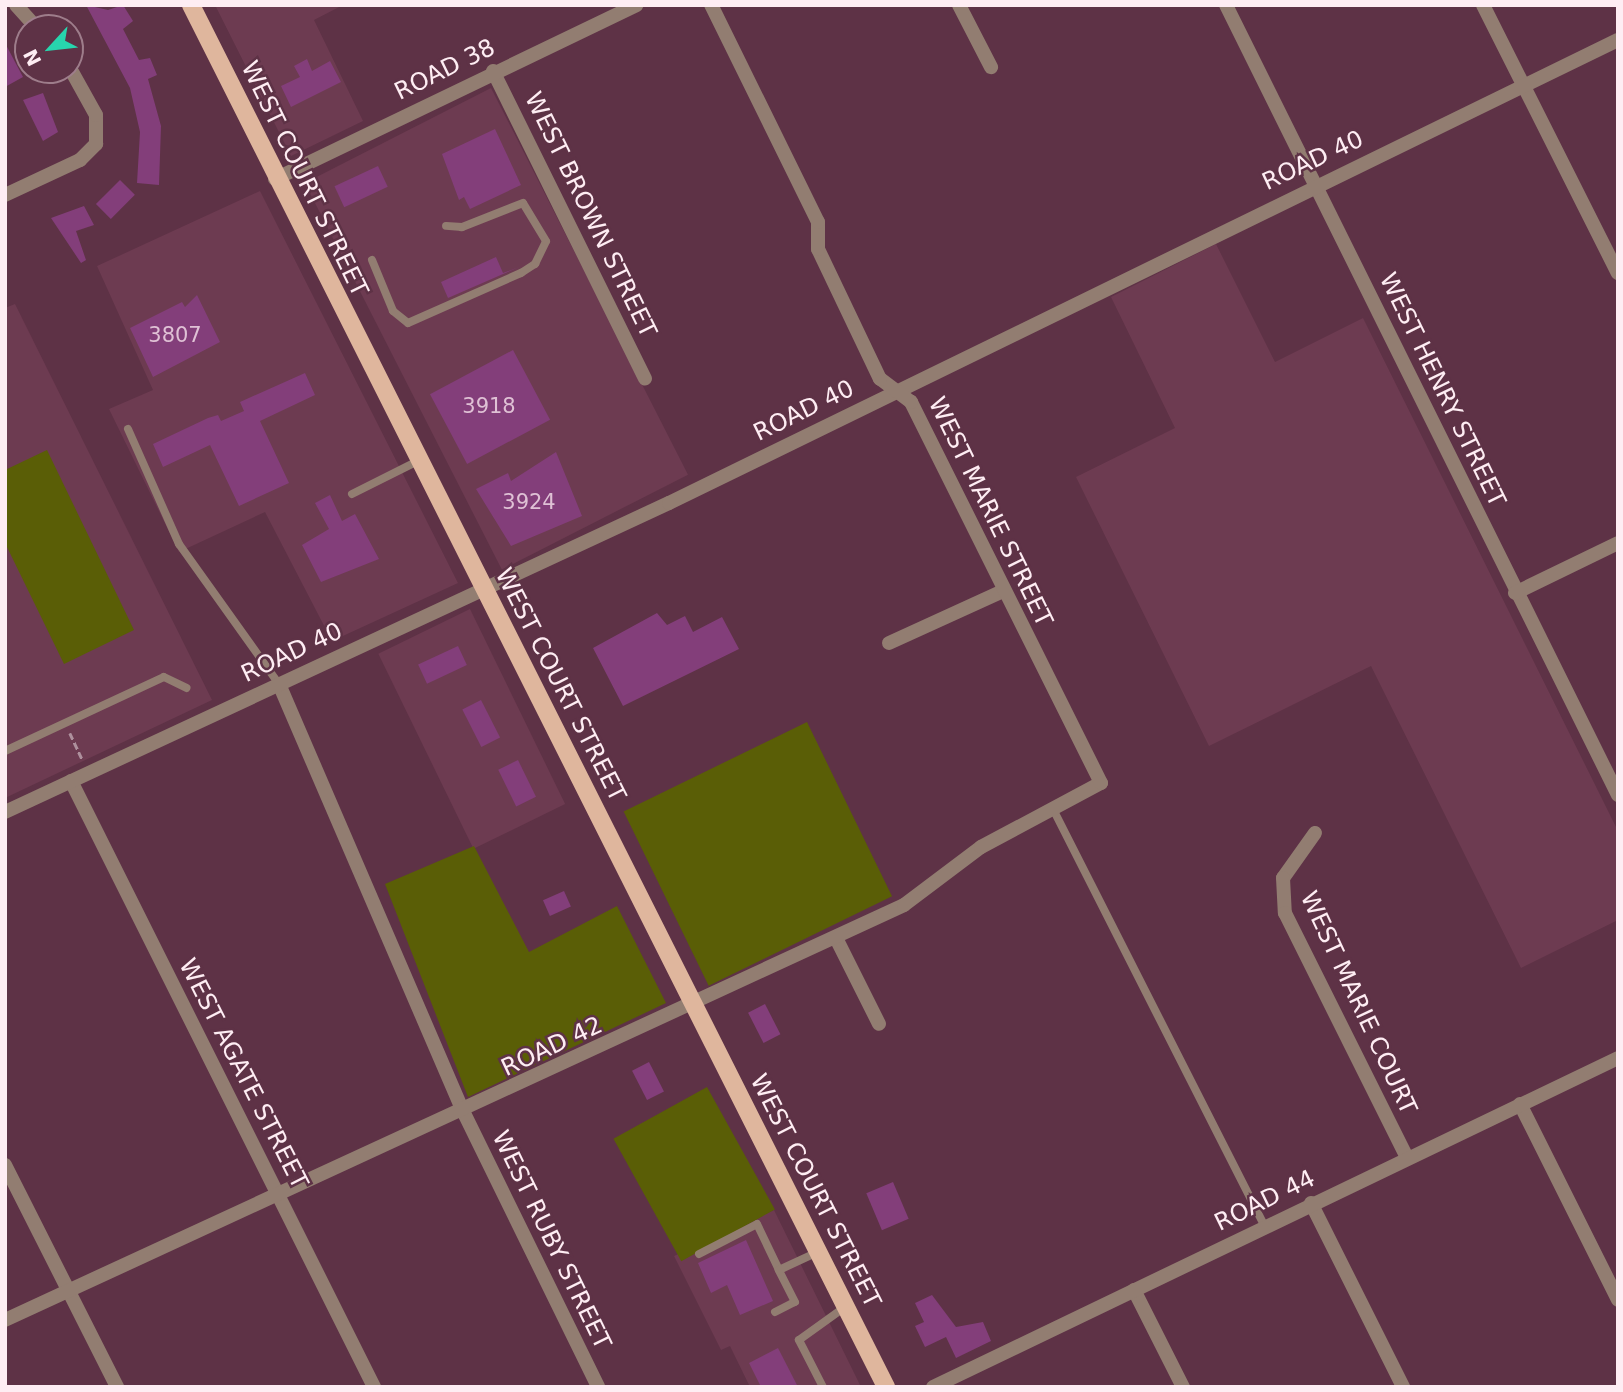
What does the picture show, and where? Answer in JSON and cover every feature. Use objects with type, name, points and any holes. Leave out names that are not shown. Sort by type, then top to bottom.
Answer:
[{"type":"main road","name":"WEST COURT STREET","points":[[191,5],[275,178],[695,1004],[886,1387]]},
{"type":"street","name":"ROAD 38","points":[[275,178],[493,71],[636,5]]},
{"type":"street","name":"WEST MARIE STREET","points":[[711,5],[818,222],[818,249],[880,379],[911,401],[1003,591],[1101,783]]},
{"type":"street","points":[[959,5],[991,67]]},
{"type":"street","name":"WEST HENRY STREET","points":[[1226,5],[1317,184],[1515,593],[1616,785]]},
{"type":"street","points":[[1483,5],[1618,273]]},
{"type":"street","name":"ROAD 40","points":[[5,812],[897,391],[1317,184],[1618,40]]},
{"type":"street","name":"WEST BROWN STREET","points":[[493,71],[645,378]]},
{"type":"street","points":[[5,195],[80,160],[96,144],[96,115],[79,84]]},
{"type":"street","points":[[1515,593],[1618,543]]},
{"type":"street","points":[[889,643],[1003,591]]},
{"type":"street","name":"WEST RUBY STREET","points":[[279,684],[372,891],[464,1114],[598,1387]]},
{"type":"street","name":"WEST AGATE STREET","points":[[71,781],[374,1387]]},
{"type":"street","name":"ROAD 42","points":[[5,1320],[464,1114],[904,905],[981,847],[1101,783]]},
{"type":"street","name":"WEST MARIE COURT","points":[[1315,833],[1283,878],[1286,913],[1407,1158]]},
{"type":"street","points":[[836,938],[878,1024]]},
{"type":"street","name":"ROAD 44","points":[[933,1387],[1311,1203],[1618,1058]]},
{"type":"street","points":[[1520,1104],[1618,1300]]},
{"type":"street","points":[[5,1165],[117,1387]]},
{"type":"street","points":[[1311,1203],[1403,1387]]},
{"type":"street","points":[[1134,1290],[1183,1387]]},
{"type":"lane","points":[[372,260],[393,311],[408,323],[535,264],[546,241],[523,203],[462,227],[446,226]]},
{"type":"lane","points":[[128,429],[179,544],[279,684]]},
{"type":"lane","points":[[352,494],[418,461]]},
{"type":"lane","points":[[5,751],[164,677],[187,688]]},
{"type":"lane","points":[[1053,809],[1265,1226]]},
{"type":"lane","points":[[699,1254],[757,1224],[795,1302],[775,1312]]},
{"type":"lane","points":[[779,1270],[818,1252]]},
{"type":"lane","points":[[822,1387],[799,1340],[845,1307]]},
{"type":"path","points":[[65,722],[82,759]]},
{"type":"shaded area","points":[[215,5],[343,5],[314,20],[363,121],[291,156]]},
{"type":"shaded area","points":[[491,88],[688,475],[502,570],[305,183]]},
{"type":"shaded area","points":[[260,191],[458,583],[332,641],[265,512],[179,552],[109,409],[153,390],[97,266]]},
{"type":"shaded area","points":[[1216,244],[1275,362],[1363,318],[1618,831],[1618,920],[1521,968],[1371,666],[1209,746],[1076,477],[1175,428],[1111,297]]},
{"type":"shaded area","points":[[15,304],[212,700],[5,798],[5,308]]},
{"type":"shaded area","points":[[47,450],[134,630],[64,664],[5,543],[5,470]]},
{"type":"shaded area","points":[[470,609],[565,804],[473,849],[378,654]]},
{"type":"shaded area","points":[[807,722],[892,896],[709,986],[624,811]]},
{"type":"shaded area","points":[[474,846],[529,952],[617,906],[666,1003],[468,1097],[385,884]]},
{"type":"shaded area","points":[[707,1087],[775,1209],[681,1261],[613,1139]]},
{"type":"shaded area","points":[[774,1210],[861,1387],[750,1387],[730,1346],[721,1350],[674,1256]]},
{"type":"building","points":[[86,5],[108,10],[123,5],[133,21],[123,29],[139,60],[150,58],[157,75],[148,79],[161,126],[159,185],[137,183],[140,132],[130,88]]},
{"type":"building","points":[[5,43],[14,60],[14,82],[5,87]]},
{"type":"building","points":[[307,59],[312,71],[330,61],[341,82],[291,107],[281,86],[300,77],[294,66]]},
{"type":"building","points":[[43,93],[58,132],[43,141],[23,100]]},
{"type":"building","points":[[495,129],[521,185],[470,209],[464,197],[459,200],[442,154]]},
{"type":"building","points":[[378,166],[388,187],[344,207],[334,186]]},
{"type":"building","points":[[120,180],[135,195],[111,219],[96,204]]},
{"type":"building","points":[[84,206],[94,225],[76,231],[86,260],[81,263],[51,218]]},
{"type":"building","points":[[496,257],[503,273],[519,267],[448,298],[441,282]]},
{"type":"building","points":[[197,295],[220,342],[153,377],[130,328],[182,302],[185,307]]},
{"type":"building","points":[[513,350],[550,420],[467,464],[430,394]]},
{"type":"building","points":[[305,373],[315,395],[260,421],[289,483],[239,506],[210,445],[163,467],[153,444],[208,418],[218,415],[221,421],[244,411],[240,402]]},
{"type":"building","points":[[556,452],[582,516],[511,546],[476,489],[508,473],[511,481]]},
{"type":"building","points":[[330,495],[342,521],[355,514],[379,559],[321,582],[302,545],[329,529],[315,503]]},
{"type":"building","points":[[657,613],[667,625],[685,616],[693,632],[722,617],[739,649],[623,706],[593,648]]},
{"type":"building","points":[[458,646],[467,665],[427,684],[418,665]]},
{"type":"building","points":[[481,700],[500,737],[481,747],[462,710]]},
{"type":"building","points":[[518,760],[536,797],[516,806],[498,770]]},
{"type":"building","points":[[564,891],[571,907],[550,916],[543,900]]},
{"type":"building","points":[[765,1004],[780,1034],[764,1043],[748,1013]]},
{"type":"building","points":[[649,1062],[664,1091],[647,1100],[632,1071]]},
{"type":"building","points":[[893,1182],[909,1219],[882,1230],[866,1193]]},
{"type":"building","points":[[746,1240],[773,1301],[740,1315],[727,1285],[711,1293],[698,1263]]},
{"type":"building","points":[[932,1295],[956,1327],[983,1322],[991,1341],[956,1358],[946,1337],[925,1347],[915,1326],[924,1322],[915,1303]]},
{"type":"building","points":[[778,1348],[798,1387],[761,1387],[749,1363]]}]
